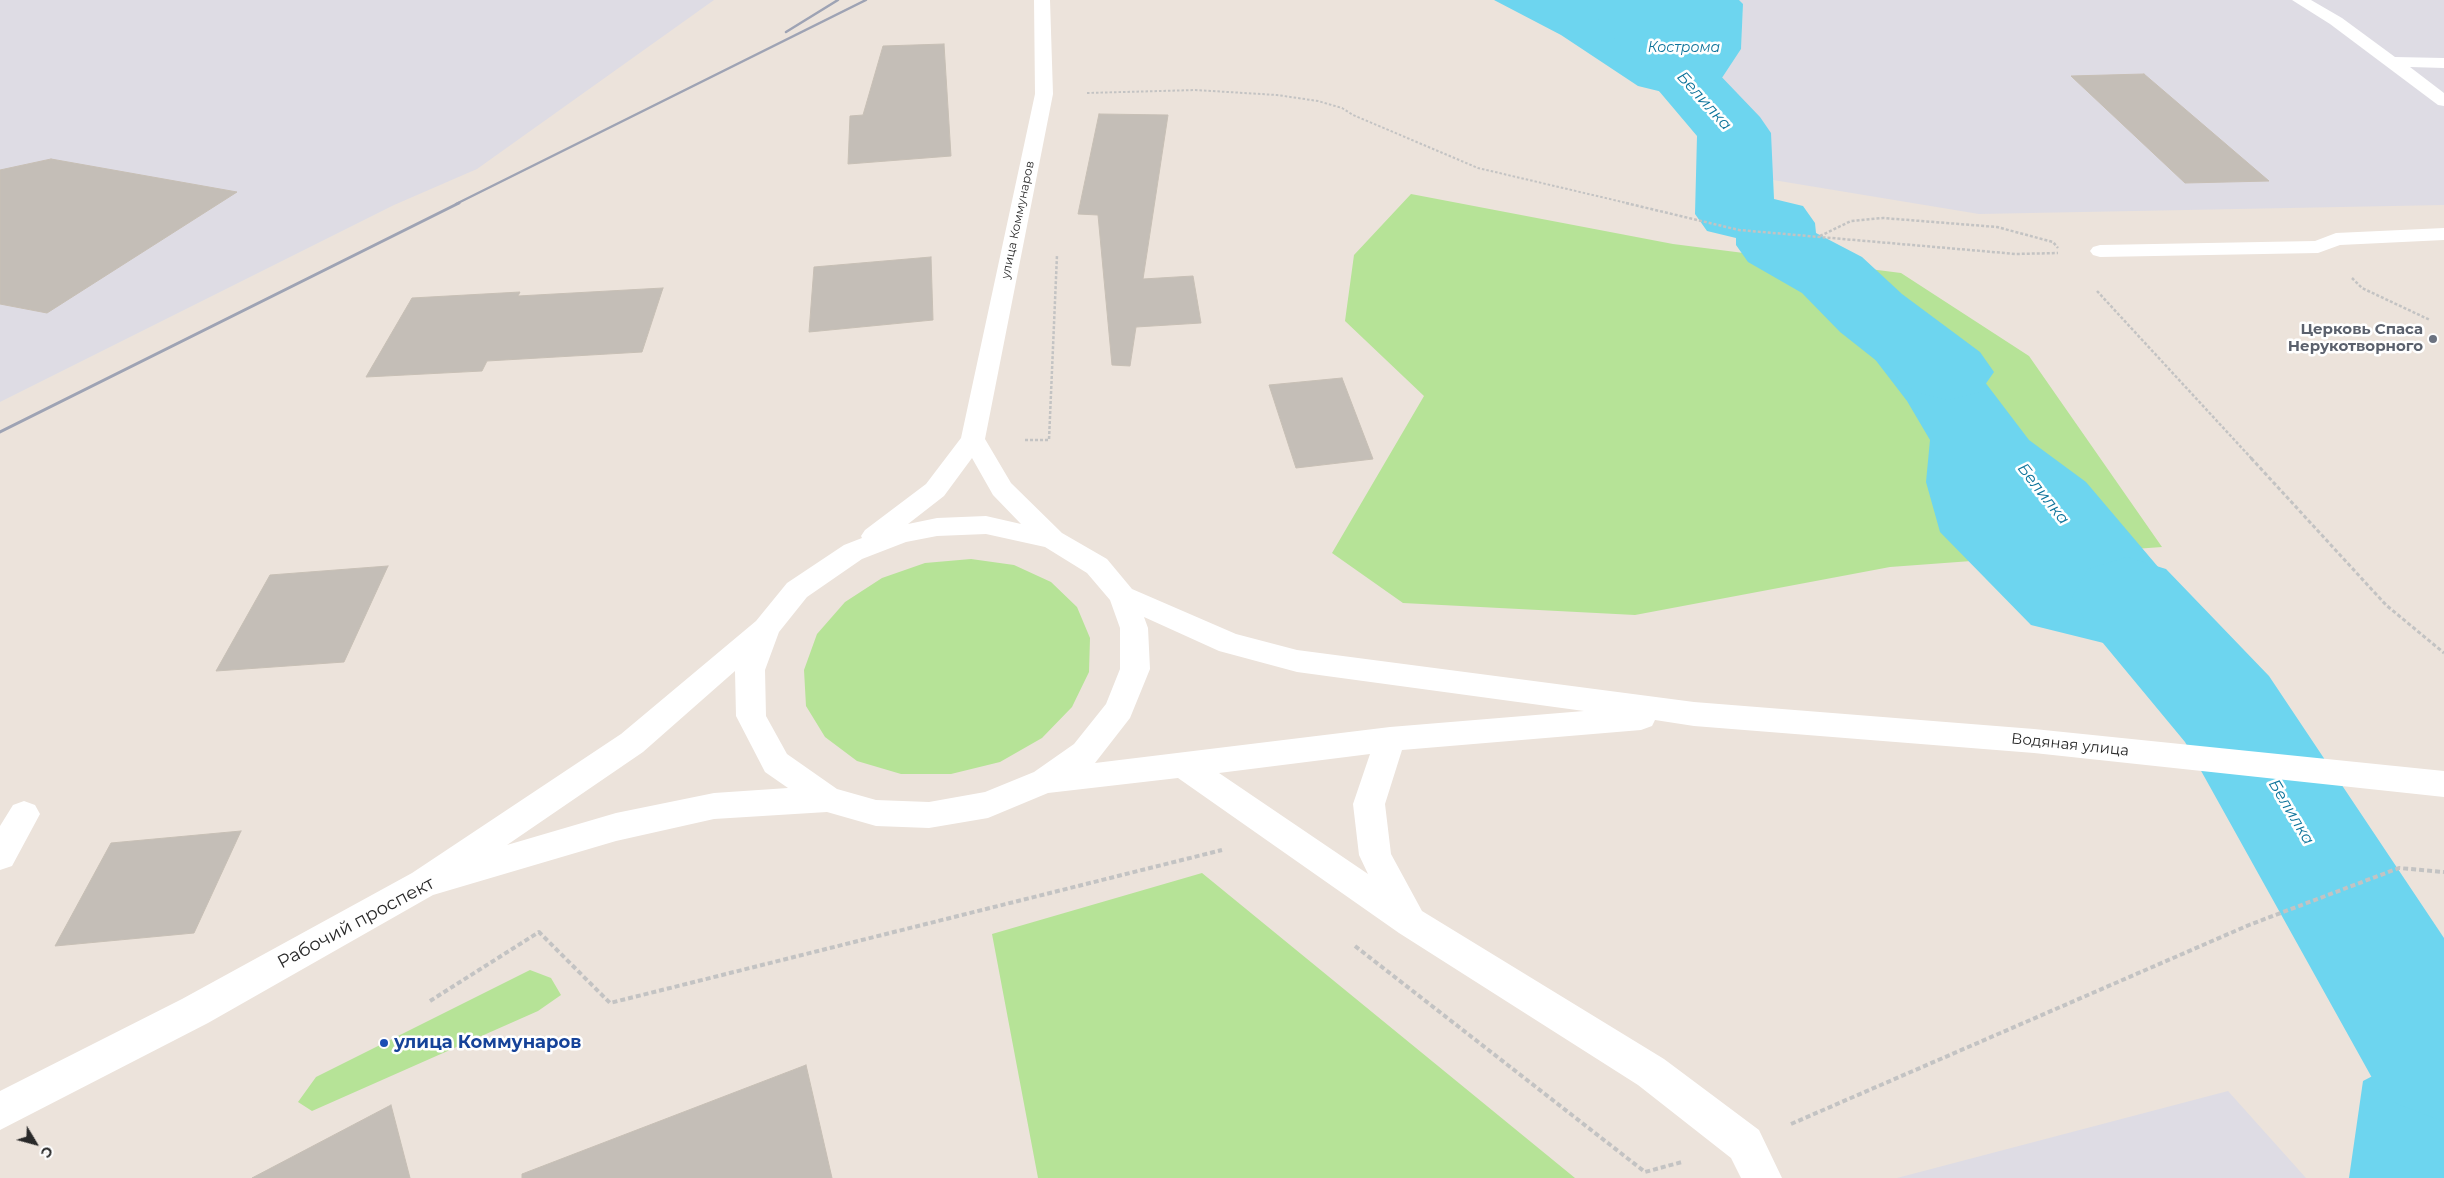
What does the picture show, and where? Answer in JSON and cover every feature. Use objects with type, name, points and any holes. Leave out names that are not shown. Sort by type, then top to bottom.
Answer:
[{"type":"street","name":"улица Коммунаров","points":[[973,439],[1044,94],[1042,0]]},
{"type":"street","points":[[2300,0],[2336,21],[2444,102]]},
{"type":"street","points":[[2391,62],[2444,63]]},
{"type":"street","points":[[2100,251],[2327,243],[2444,234]]},
{"type":"street","points":[[424,883],[632,743],[766,628],[797,590],[853,552],[935,490],[973,439],[1002,489],[1053,540],[1097,566],[1122,596],[1134,628],[1135,669],[1119,710],[1085,753],[1045,781],[988,805],[929,815],[876,813],[827,799],[776,763],[751,716],[750,670],[766,628]]},
{"type":"street","points":[[853,552],[901,534],[937,527],[986,525],[1053,540]]},
{"type":"street","points":[[1122,596],[1229,643],[1296,661],[1694,714]]},
{"type":"street","points":[[1045,781],[1390,739],[1694,714]]},
{"type":"street","name":"Водяная улица","points":[[1694,714],[2034,741],[2444,784]]},
{"type":"street","points":[[1390,739],[1369,804],[1375,855],[1411,922]]},
{"type":"street","points":[[1182,764],[1411,922],[1651,1072],[1744,1144],[1762,1178]]},
{"type":"street","name":"Рабочий проспект","points":[[0,1111],[195,1011],[424,883],[616,827],[714,806],[827,799]]},
{"type":"street","points":[[0,856],[24,814]]},
{"type":"path","points":[[1044,94],[1195,90],[1277,95],[1318,101],[1342,108],[1353,115],[1478,168],[1739,230],[2016,254],[2052,253]]},
{"type":"path","points":[[1819,236],[1850,221],[1883,218],[1996,227],[2053,242],[2062,252]]},
{"type":"path","points":[[2327,243],[2362,288],[2430,320]]},
{"type":"path","points":[[973,439],[1049,440],[1058,252]]},
{"type":"path","points":[[2096,289],[2386,605],[2444,653]]},
{"type":"path","points":[[430,1001],[539,932],[610,1003],[1230,848]]},
{"type":"path","points":[[1348,940],[1646,1172],[1744,1144],[2249,925],[2399,868],[2444,872]]},
{"type":"shaded area","points":[[0,0],[714,0],[477,169],[394,205],[0,402]]},
{"type":"shaded area","points":[[1739,0],[2444,0],[2444,205],[1979,214],[1755,177],[1755,154],[1750,131],[1742,113],[1738,106],[1720,99],[1714,90],[1741,49],[1743,4]]},
{"type":"shaded area","points":[[2228,1091],[2306,1178],[1897,1178]]},
{"type":"green space","points":[[1411,194],[1673,244],[1901,273],[2029,356],[2162,547],[1890,567],[1635,615],[1403,603],[1332,553],[1424,396],[1345,321],[1354,255]]},
{"type":"green space","points":[[971,559],[1014,565],[1051,582],[1077,607],[1090,638],[1089,672],[1072,707],[1042,738],[1000,762],[951,774],[901,774],[857,761],[825,737],[806,706],[804,670],[817,634],[845,602],[882,578],[925,563]]},
{"type":"green space","points":[[1202,873],[1575,1178],[1038,1178],[992,934]]},
{"type":"green space","points":[[530,970],[551,978],[561,995],[538,1011],[312,1111],[298,1102],[316,1077]]},
{"type":"water","name":"Кострома","points":[[1494,0],[1739,0],[1743,4],[1741,49],[1714,90],[1720,99],[1739,106],[1750,131],[1755,154],[1755,177],[1735,214],[1710,197],[1711,170],[1717,155],[1712,126],[1698,119],[1683,97],[1638,86],[1561,35]]},
{"type":"water","points":[[1832,275],[1920,321],[1956,344],[2029,440],[2086,482],[2215,634],[2249,706],[2227,709],[2144,653],[2031,625],[1940,532],[1926,482],[1930,440],[1907,401],[1851,328]]},
{"type":"water","points":[[2444,1043],[2444,1178],[2349,1178],[2363,1081],[2432,1045]]},
{"type":"building","points":[[944,44],[951,156],[848,164],[850,116],[863,115],[883,46]]},
{"type":"building","points":[[2144,74],[2269,181],[2185,183],[2071,76]]},
{"type":"building","points":[[1099,114],[1168,115],[1143,279],[1193,276],[1201,323],[1136,327],[1130,366],[1112,365],[1098,215],[1078,214]]},
{"type":"building","points":[[51,159],[237,192],[47,313],[0,304],[0,170]]},
{"type":"building","points":[[931,257],[933,320],[809,332],[814,267]]},
{"type":"building","points":[[663,288],[642,352],[487,361],[482,371],[366,377],[412,298],[520,292],[518,296]]},
{"type":"building","points":[[1342,378],[1373,459],[1296,468],[1269,385]]},
{"type":"building","points":[[388,566],[344,662],[216,671],[270,575]]},
{"type":"building","points":[[241,831],[194,933],[55,946],[111,843]]},
{"type":"building","points":[[806,1065],[832,1178],[522,1178],[522,1174]]},
{"type":"building","points":[[391,1105],[410,1178],[252,1178]]},
{"type":"waterway","name":"Белилка","points":[[1613,0],[1734,133],[1735,214],[1775,223],[1777,245],[1832,275],[1871,313],[1948,372]]},
{"type":"waterway","name":"Белилка","points":[[2127,597],[2227,709],[2432,1045],[2444,1053]]},
{"type":"railway","points":[[786,32],[838,0]]},
{"type":"railway","points":[[456,204],[866,0]]},
{"type":"railway","points":[[0,432],[459,203]]},
{"type":"place","name":"Церковь Спаса Нерукотворного","points":[[2433,339]]},
{"type":"place","name":"улица Коммунаров","points":[[384,1043]]}]
